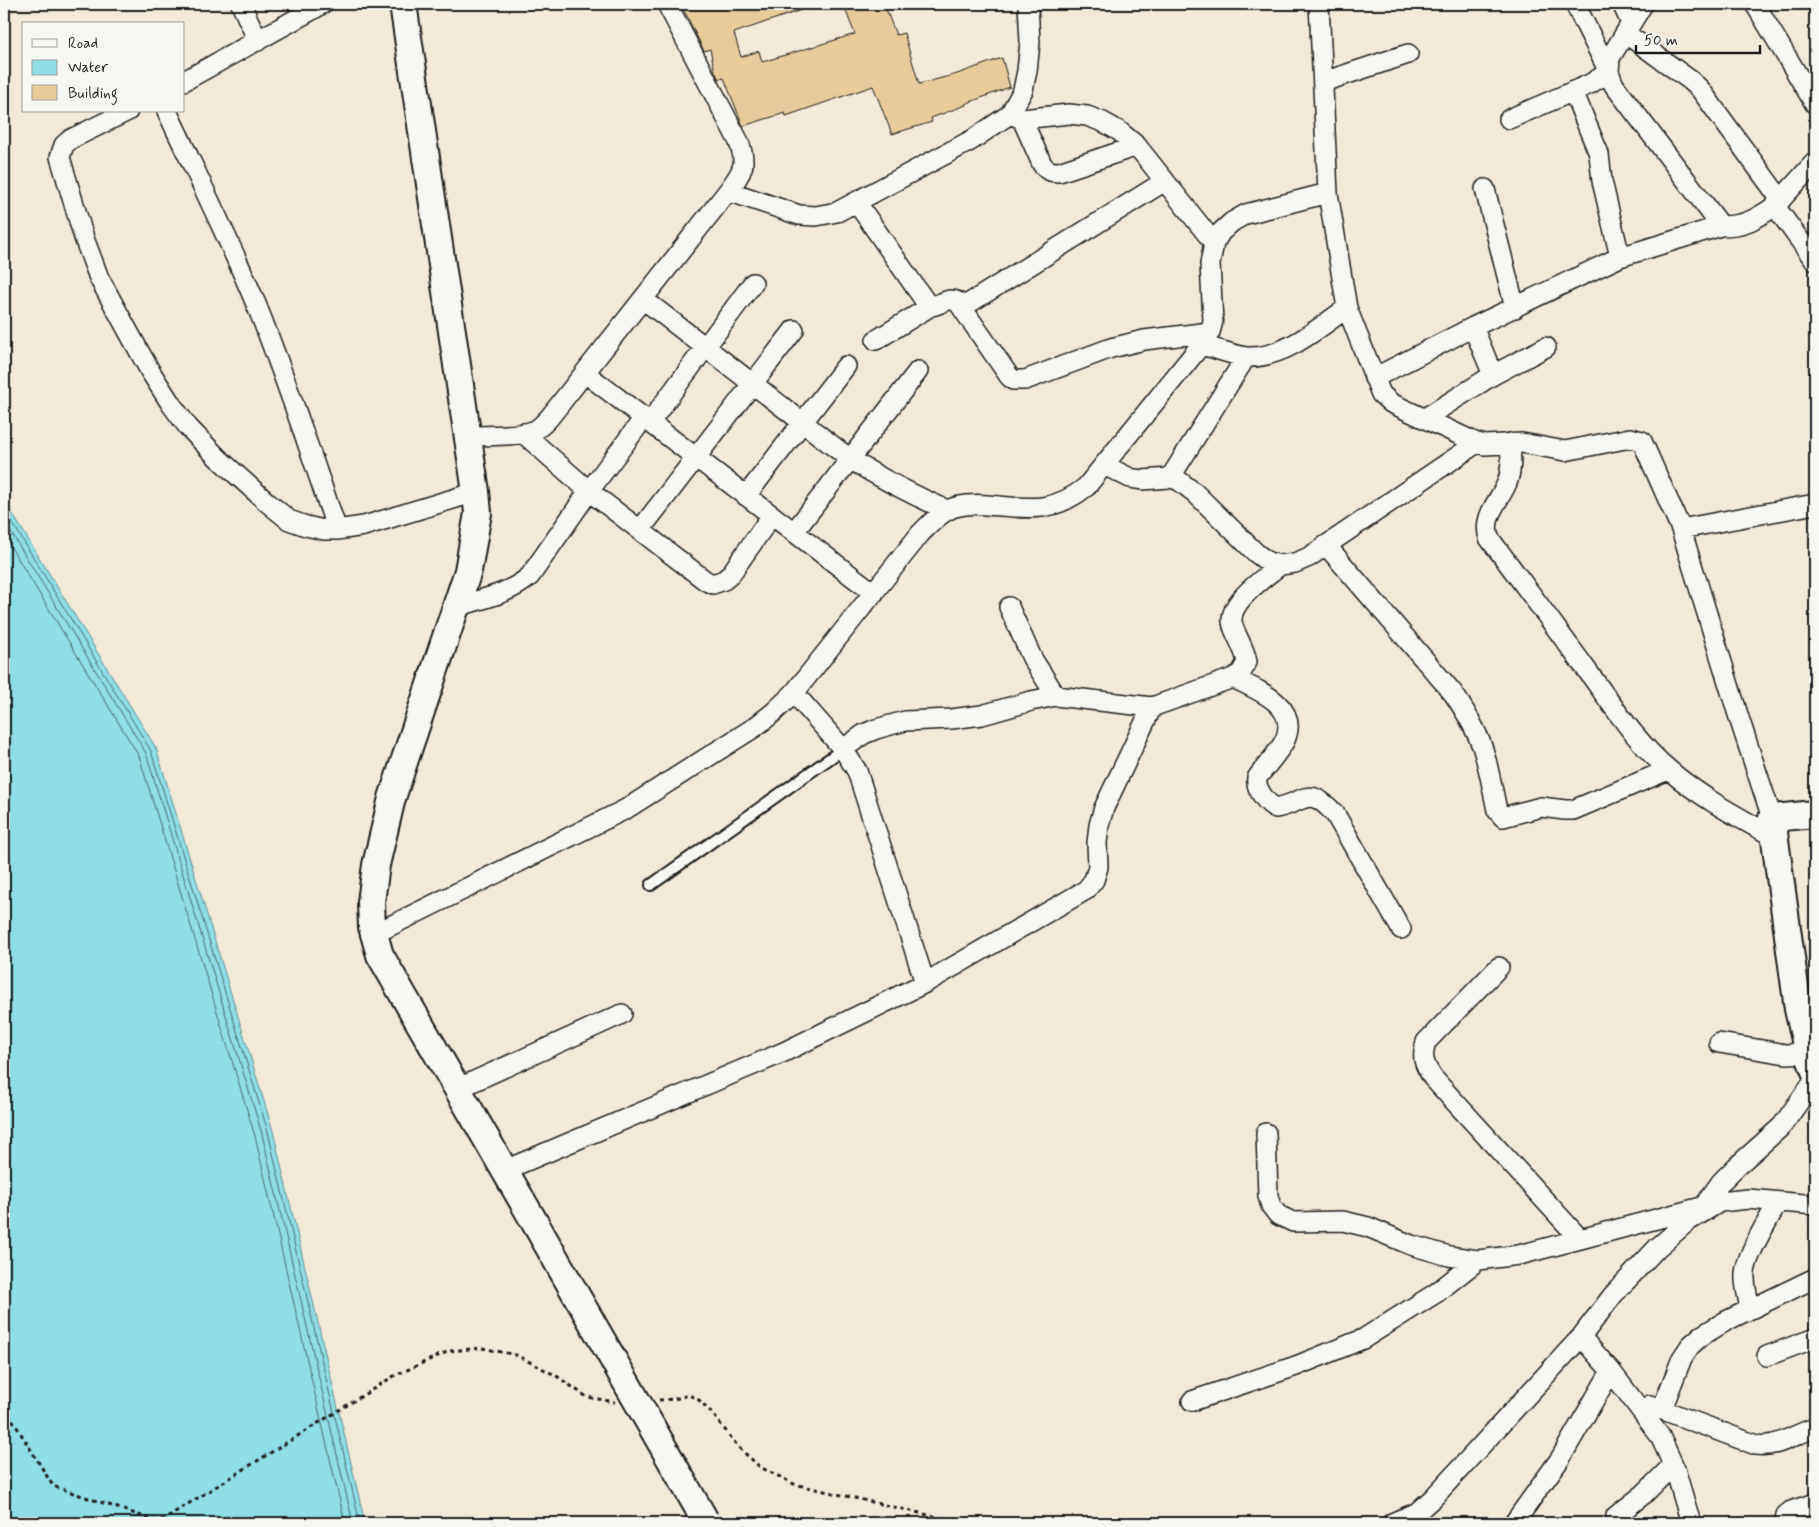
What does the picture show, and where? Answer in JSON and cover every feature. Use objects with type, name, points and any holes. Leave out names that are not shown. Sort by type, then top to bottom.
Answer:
[{"type":"street","points":[[241,4],[258,40]]},
{"type":"street","points":[[185,80],[322,4]]},
{"type":"street","points":[[403,4],[478,513],[468,571],[392,798],[376,865],[371,902],[372,927],[380,955],[459,1088],[706,1522]]},
{"type":"street","points":[[468,436],[523,433],[540,427],[585,373],[728,191],[742,170],[744,162],[743,153],[667,4]]},
{"type":"street","points":[[1028,4],[1030,42],[1027,71],[1016,117],[1045,168],[1052,172],[1059,172],[1137,146]]},
{"type":"street","points":[[1319,4],[1328,193],[1347,308],[1381,394],[1391,403],[1484,445],[1522,443],[1564,451],[1630,438],[1642,441],[1681,529],[1773,828],[1798,1008],[1812,1062]]},
{"type":"street","points":[[1575,4],[1614,85],[1721,226]]},
{"type":"street","points":[[1622,4],[1628,28],[1700,89],[1815,261]]},
{"type":"street","points":[[1609,72],[1610,58],[1643,4]]},
{"type":"street","points":[[1755,4],[1815,104]]},
{"type":"street","points":[[1323,82],[1408,54]]},
{"type":"street","points":[[1509,119],[1590,84],[1609,72]]},
{"type":"street","points":[[1573,91],[1598,154],[1602,180],[1620,257]]},
{"type":"street","points":[[126,112],[71,139],[64,145],[60,157],[84,238],[99,278],[150,371],[188,427],[218,458],[268,503],[290,520],[306,526],[324,530],[337,530],[364,526],[476,492]]},
{"type":"street","points":[[167,112],[232,249],[256,305],[337,530]]},
{"type":"street","points":[[728,191],[799,214],[816,216],[838,212],[1016,117],[1069,114],[1087,116],[1103,122],[1119,131],[1137,146],[1214,243]]},
{"type":"street","points":[[1374,378],[1473,327],[1620,257],[1721,226],[1746,224],[1778,203],[1815,162]]},
{"type":"street","points":[[962,307],[1165,181]]},
{"type":"street","points":[[1485,189],[1515,308]]},
{"type":"street","points":[[374,934],[626,809],[755,727],[794,693],[920,534],[947,510],[975,504],[1031,508],[1054,506],[1072,498],[1086,487],[1205,338],[1213,321],[1210,264],[1214,243],[1221,232],[1232,222],[1246,214],[1328,193]]},
{"type":"street","points":[[858,203],[925,301],[931,306]]},
{"type":"street","points":[[456,607],[522,584],[538,566],[589,491],[706,348],[753,283]]},
{"type":"street","points":[[643,299],[850,459],[892,484],[947,510]]},
{"type":"street","points":[[876,340],[931,306],[954,299],[962,307],[1009,376],[1019,381],[1110,348],[1144,340],[1205,338],[1246,357],[1266,356],[1282,350],[1301,339],[1347,308]]},
{"type":"street","points":[[1473,327],[1493,376]]},
{"type":"street","points":[[640,530],[794,330]]},
{"type":"street","points":[[1426,418],[1493,376],[1546,347]]},
{"type":"street","points":[[1170,478],[1246,357]]},
{"type":"street","points":[[746,496],[846,366]]},
{"type":"street","points":[[794,532],[918,371]]},
{"type":"street","points":[[585,373],[874,593]]},
{"type":"street","points":[[523,433],[589,491],[706,581],[713,584],[730,575],[772,515]]},
{"type":"street","points":[[1104,465],[1130,478],[1142,480],[1170,478],[1178,480],[1195,493],[1256,553],[1268,562],[1280,565],[1295,564],[1326,545],[1476,443]]},
{"type":"street","points":[[1510,443],[1510,473],[1507,483],[1490,513],[1486,529],[1489,538],[1605,696],[1637,736],[1668,770],[1705,797],[1773,828],[1815,814]]},
{"type":"street","points":[[1681,529],[1815,504]]},
{"type":"street","points":[[1326,545],[1465,710],[1485,755],[1497,810],[1503,817],[1541,807],[1573,810],[1668,770]]},
{"type":"street","points":[[843,749],[864,734],[890,724],[905,721],[951,719],[982,715],[1056,696],[1152,706],[1233,678],[1240,673],[1247,662],[1246,655],[1232,625],[1232,612],[1243,597],[1280,565]]},
{"type":"street","points":[[1009,607],[1032,658],[1056,696]]},
{"type":"street","points":[[1233,678],[1268,696],[1280,705],[1286,716],[1287,727],[1284,740],[1257,778],[1256,782],[1260,792],[1271,806],[1276,808],[1309,796],[1317,798],[1325,804],[1335,814],[1401,928]]},
{"type":"street","points":[[794,693],[843,749],[857,771],[924,983]]},
{"type":"street","points":[[505,1170],[784,1052],[924,983],[1086,890],[1094,880],[1098,867],[1099,825],[1104,808],[1152,706]]},
{"type":"street","points":[[1499,967],[1426,1042],[1422,1053],[1424,1066],[1580,1239]]},
{"type":"street","points":[[459,1088],[622,1014]]},
{"type":"street","points":[[1719,1043],[1786,1054],[1812,1062]]},
{"type":"street","points":[[1392,1523],[1417,1518],[1433,1498],[1581,1336],[1613,1295],[1657,1248],[1687,1222],[1712,1204],[1726,1177],[1782,1126],[1815,1079]]},
{"type":"street","points":[[1266,1133],[1268,1196],[1271,1206],[1278,1215],[1286,1220],[1293,1222],[1343,1221],[1368,1227],[1411,1245],[1449,1256],[1478,1260],[1519,1255],[1712,1204],[1748,1199],[1815,1206]]},
{"type":"street","points":[[1750,1308],[1745,1284],[1746,1271],[1750,1256],[1778,1202]]},
{"type":"street","points":[[1192,1401],[1296,1366],[1363,1339],[1436,1293],[1478,1260]]},
{"type":"street","points":[[1662,1409],[1682,1358],[1690,1346],[1702,1336],[1750,1308],[1815,1278]]},
{"type":"street","points":[[1581,1336],[1611,1370],[1660,1436],[1673,1465],[1691,1523]]},
{"type":"street","points":[[1766,1356],[1815,1338]]},
{"type":"street","points":[[1516,1522],[1560,1459],[1611,1370]]},
{"type":"street","points":[[1632,1399],[1756,1445],[1778,1444],[1815,1428]]},
{"type":"street","points":[[1616,1516],[1644,1494],[1673,1465]]},
{"type":"street","points":[[1784,1523],[1786,1515],[1791,1511],[1815,1503]]},
{"type":"lane","points":[[651,885],[843,749]]},
{"type":"path","points":[[4,1406],[53,1486],[159,1522],[394,1376],[449,1351],[482,1348],[516,1355],[555,1375],[587,1397],[619,1402]]},
{"type":"path","points":[[656,1400],[674,1399],[689,1395],[699,1400],[712,1413],[739,1448],[760,1467],[794,1484],[963,1523]]},
{"type":"water","points":[[4,500],[156,748],[273,1131],[365,1523],[4,1523]]},
{"type":"building","points":[[681,4],[813,4],[813,6],[734,33],[741,57],[759,51],[762,62],[855,34],[843,4],[884,4],[896,35],[904,33],[919,84],[957,74],[1002,58],[1010,87],[931,118],[932,122],[892,134],[873,86],[786,116],[785,113],[743,126],[724,78],[719,79],[715,72],[710,49],[704,51]]}]
